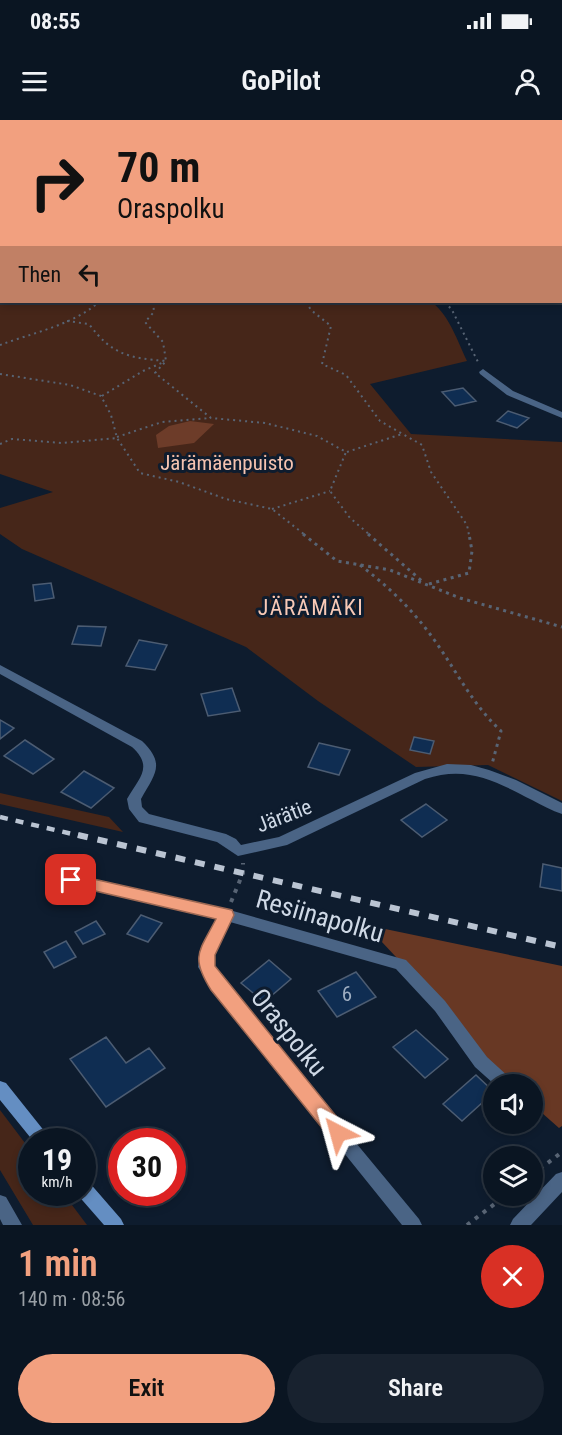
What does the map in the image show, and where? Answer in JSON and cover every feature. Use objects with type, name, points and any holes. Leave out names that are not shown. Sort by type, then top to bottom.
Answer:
[{"type":"main road","points":[[0,1088],[33,1128]]},
{"type":"main road","points":[[96,1203],[115,1225]]},
{"type":"street","points":[[483,372],[495,384],[517,398],[562,415]]},
{"type":"street","name":"Järätie","points":[[0,669],[138,744],[148,752],[151,763],[150,775],[134,799],[136,809],[144,818],[221,838],[231,843],[238,851],[282,841],[420,776],[455,767],[489,776],[562,809]]},
{"type":"street","name":"Resiinapolku","points":[[71,880],[226,915],[401,964],[440,1006],[482,1062],[495,1074]]},
{"type":"street","name":"Oraspolku","points":[[226,915],[207,955],[206,967],[218,985],[413,1225]]},
{"type":"street","points":[[519,1225],[562,1180]]},
{"type":"street","points":[[0,1203],[13,1225]]},
{"type":"path","points":[[0,345],[67,321],[90,310],[98,303]]},
{"type":"path","points":[[153,303],[154,312],[145,322],[163,342],[166,361],[155,374],[170,387],[197,402],[211,418]]},
{"type":"path","points":[[307,303],[311,310],[331,326],[322,364],[346,375],[357,385],[380,422],[422,445],[431,472],[467,525],[472,551],[468,573],[427,585]]},
{"type":"path","points":[[446,303],[452,310],[483,372]]},
{"type":"path","points":[[67,321],[89,324],[103,345],[132,358],[166,361]]},
{"type":"path","points":[[101,396],[143,371],[166,361]]},
{"type":"path","points":[[0,374],[70,385],[101,396],[111,415],[117,438],[140,473],[179,482],[226,500],[272,509],[337,561],[390,570],[460,598],[562,627]]},
{"type":"path","points":[[0,444],[12,439],[62,443],[117,438],[142,425],[179,418],[211,418],[265,423],[317,436],[346,452],[402,434]]},
{"type":"path","points":[[330,491],[346,452]]},
{"type":"path","points":[[330,491],[350,518],[427,585]]},
{"type":"path","points":[[272,509],[330,491]]},
{"type":"path","points":[[358,564],[390,587],[421,620],[464,688],[488,720],[501,731],[489,776]]},
{"type":"path","points":[[226,915],[243,873],[243,858],[238,851]]},
{"type":"path","points":[[543,1167],[562,1152]]},
{"type":"path","points":[[467,1225],[493,1206]]},
{"type":"green space","name":"Järämäenpuisto","points":[[0,303],[433,303],[448,322],[467,361],[370,384],[411,434],[562,442],[562,801],[488,765],[416,767],[318,701],[246,647],[22,549],[0,534],[0,508],[53,492],[0,474]]},
{"type":"green space","points":[[0,793],[109,817],[123,832],[0,804]]},
{"type":"green space","points":[[0,1110],[18,1134],[18,1200],[0,1170]]},
{"type":"green space","points":[[22,1206],[73,1206],[87,1225],[33,1225]]},
{"type":"shaded area","points":[[190,421],[214,424],[194,443],[158,448],[156,435],[169,426]]},
{"type":"shaded area","points":[[366,925],[562,966],[562,1126],[559,1128],[543,1114],[543,1074],[492,1074],[480,1065],[411,973]]},
{"type":"building","points":[[463,388],[476,401],[455,406],[442,392]]},
{"type":"building","points":[[508,411],[529,418],[517,428],[497,421]]},
{"type":"building","points":[[51,583],[54,598],[35,601],[33,585]]},
{"type":"building","points":[[78,626],[106,627],[101,646],[72,644]]},
{"type":"building","points":[[139,640],[167,645],[155,670],[126,666]]},
{"type":"building","points":[[232,688],[240,711],[208,716],[201,694]]},
{"type":"building","points":[[0,720],[14,728],[0,739]]},
{"type":"building","points":[[414,737],[434,741],[430,754],[410,750]]},
{"type":"building","points":[[25,740],[54,759],[33,774],[4,756]]},
{"type":"building","points":[[319,743],[350,750],[339,775],[308,767]]},
{"type":"building","points":[[84,771],[114,788],[91,808],[61,792]]},
{"type":"building","points":[[426,804],[447,820],[422,837],[401,820]]},
{"type":"building","points":[[543,864],[562,868],[562,891],[540,887]]},
{"type":"building","points":[[141,915],[162,923],[148,942],[127,934]]},
{"type":"building","points":[[96,921],[105,934],[83,944],[75,932]]},
{"type":"building","points":[[66,941],[76,957],[54,968],[44,952]]},
{"type":"building","points":[[269,960],[291,979],[264,1002],[241,983]]},
{"type":"building","points":[[356,972],[376,997],[337,1017],[318,991]]},
{"type":"building","points":[[416,1030],[448,1059],[425,1078],[393,1047]]},
{"type":"building","points":[[106,1037],[126,1063],[149,1048],[165,1068],[106,1107],[70,1059]]},
{"type":"building","points":[[476,1075],[483,1082],[483,1102],[462,1121],[443,1104]]},
{"type":"railway","points":[[0,817],[85,837]]},
{"type":"railway","points":[[78,835],[562,947]]},
{"type":"district","name":"JÄRÄMÄKI","points":[[311,607]]},
{"type":"route","points":[[71,880],[226,915],[207,955],[206,967],[218,985],[338,1133]]}]
